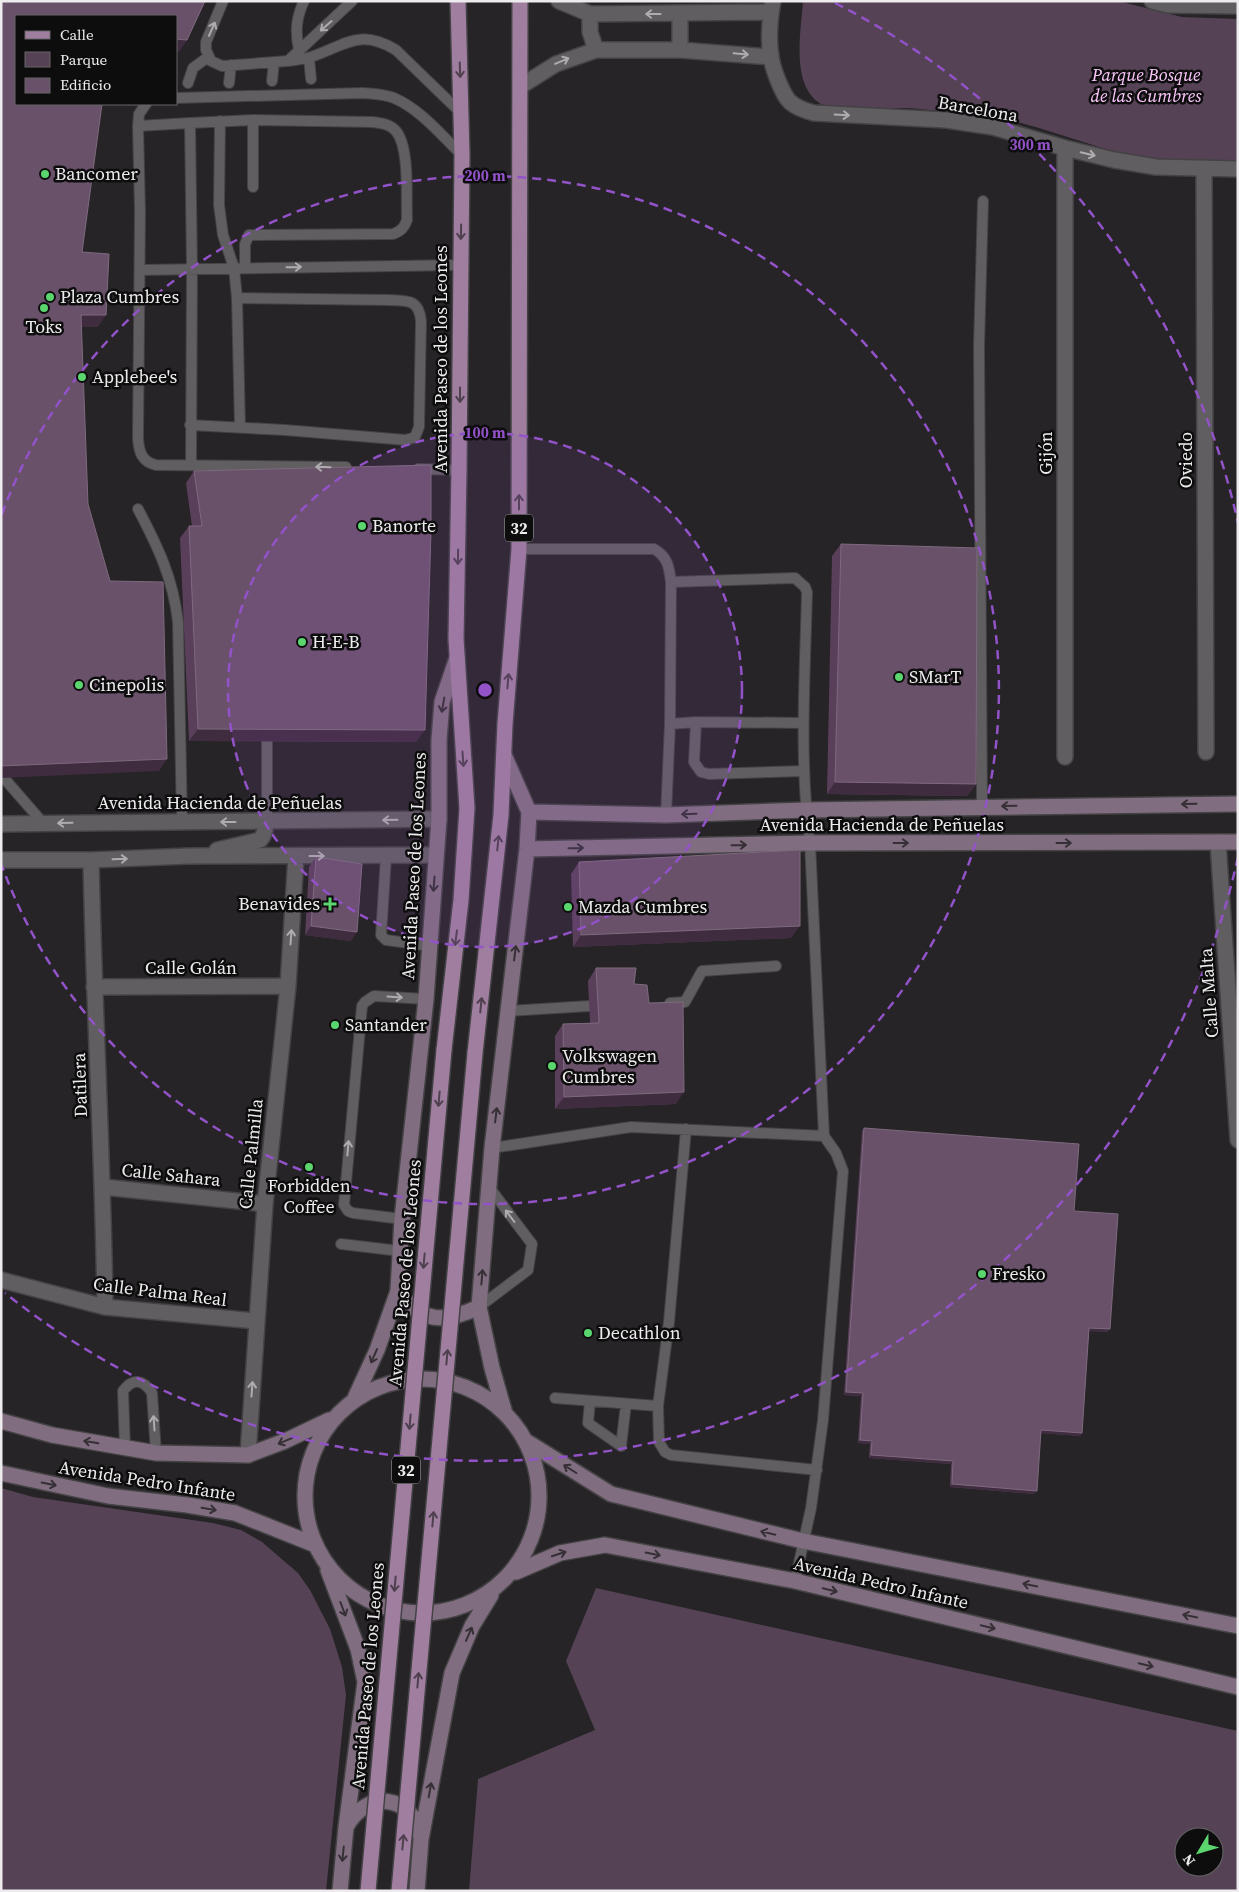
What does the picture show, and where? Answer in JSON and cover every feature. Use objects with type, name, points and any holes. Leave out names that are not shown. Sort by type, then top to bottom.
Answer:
[{"type":"main road","name":"Avenida Paseo de los Leones","points":[[368,1891],[444,1050],[461,900],[467,808],[457,658],[462,155],[458,1]]},
{"type":"main road","name":"32","points":[[399,1891],[475,1053],[501,814],[505,724],[519,549],[520,1]]},
{"type":"street","points":[[450,1],[458,21]]},
{"type":"street","name":"Barcelona","points":[[559,1],[590,14],[680,14],[772,7],[770,56],[784,94],[795,106],[814,113],[946,120],[993,127],[1114,160],[1156,167],[1238,169]]},
{"type":"street","points":[[1152,1],[1168,5],[1203,3],[1238,6]]},
{"type":"street","points":[[590,14],[590,32],[596,50]]},
{"type":"street","points":[[680,14],[680,50]]},
{"type":"street","points":[[521,86],[538,73],[556,64],[596,50],[680,50],[770,56]]},
{"type":"street","name":"Gijón","points":[[1065,148],[1065,756]]},
{"type":"street","name":"Oviedo","points":[[1204,168],[1206,752]]},
{"type":"street","name":"Avenida Paseo de los Leones","points":[[355,1398],[377,1350],[398,1291],[402,1219],[430,946],[439,819],[439,740],[442,702],[457,658]]},
{"type":"street","points":[[504,755],[529,812],[527,849],[492,1148],[479,1306],[492,1368],[504,1410]]},
{"type":"street","name":"Avenida Hacienda de Peñuelas","points":[[529,812],[666,815],[806,810],[1238,804]]},
{"type":"street","name":"Avenida Hacienda de Peñuelas","points":[[1,824],[439,819]]},
{"type":"street","points":[[189,856],[260,840],[267,822]]},
{"type":"street","name":"Calle Malta","points":[[1218,842],[1238,1140]]},
{"type":"street","name":"Avenida Hacienda de Peñuelas","points":[[527,849],[810,843],[1238,842]]},
{"type":"street","points":[[1,860],[91,860],[189,856],[386,857],[436,855]]},
{"type":"street","name":"Calle Palmilla","points":[[248,1456],[265,1204],[288,986],[296,856]]},
{"type":"street","name":"Datilera","points":[[91,860],[94,987],[103,1188],[105,1308]]},
{"type":"street","name":"Calle Golán","points":[[94,987],[288,986]]},
{"type":"street","name":"Calle Sahara","points":[[103,1188],[265,1204]]},
{"type":"street","name":"Calle Palma Real","points":[[1,1280],[105,1308],[256,1321]]},
{"type":"street","points":[[398,1291],[406,1303],[418,1312],[432,1318],[447,1319],[462,1315],[479,1306]]},
{"type":"street","points":[[419,1378],[452,1383],[483,1397],[504,1410],[529,1443],[538,1465],[537,1496],[533,1526],[516,1572],[491,1595],[470,1606],[410,1612],[378,1604],[349,1587],[325,1564],[313,1544],[304,1517],[303,1491],[310,1454],[330,1420],[355,1398],[385,1383],[419,1378]]},
{"type":"street","name":"Avenida Pedro Infante","points":[[1,1421],[52,1435],[156,1453],[248,1456],[330,1420]]},
{"type":"street","name":"Avenida Pedro Infante","points":[[529,1443],[611,1494],[803,1541],[1238,1626]]},
{"type":"street","name":"Avenida Pedro Infante","points":[[1,1473],[108,1496],[235,1513],[313,1544]]},
{"type":"street","name":"Avenida Pedro Infante","points":[[516,1572],[560,1553],[605,1545],[795,1581],[1238,1686]]},
{"type":"street","name":"Avenida Paseo de los Leones","points":[[325,1564],[358,1649],[365,1682],[346,1827],[340,1891]]},
{"type":"street","points":[[417,1891],[421,1839],[452,1673],[472,1626],[491,1595]]},
{"type":"street","points":[[346,1827],[352,1816],[362,1807],[375,1802],[388,1802],[401,1806],[411,1814],[418,1826],[421,1839]]},
{"type":"lane","points":[[222,1],[206,42],[208,56],[216,64],[231,65],[309,58],[356,39],[371,39],[384,43],[396,50],[461,113]]},
{"type":"lane","points":[[299,50],[296,32],[297,22],[299,11],[304,1]]},
{"type":"lane","points":[[288,61],[352,1]]},
{"type":"lane","points":[[188,83],[193,68],[208,56]]},
{"type":"lane","points":[[309,58],[311,79]]},
{"type":"lane","points":[[272,81],[274,62]]},
{"type":"lane","points":[[229,83],[231,65]]},
{"type":"lane","points":[[178,98],[379,94],[394,98],[419,114],[462,155]]},
{"type":"lane","points":[[145,105],[139,114],[138,126],[140,270],[139,449],[142,458],[148,463],[156,465],[357,468]]},
{"type":"lane","points":[[138,126],[253,120],[372,122],[390,126],[396,131],[405,149],[407,220],[402,229],[393,234],[249,235],[244,244],[245,268]]},
{"type":"lane","points":[[253,120],[253,187]]},
{"type":"lane","points":[[220,121],[218,205],[223,235],[234,268],[237,298],[240,427]]},
{"type":"lane","points":[[190,123],[192,269],[191,465]]},
{"type":"lane","points":[[982,807],[979,346],[983,201]]},
{"type":"lane","points":[[140,270],[460,265]]},
{"type":"lane","points":[[190,425],[411,439],[418,433],[421,321],[417,306],[412,302],[237,298]]},
{"type":"lane","points":[[409,469],[459,470]]},
{"type":"lane","points":[[138,509],[159,549],[175,598],[178,622],[182,822]]},
{"type":"lane","points":[[519,549],[654,549],[666,558],[669,564],[671,582],[670,724],[666,815]]},
{"type":"lane","points":[[671,582],[794,578],[805,587],[807,592],[802,723],[806,810],[810,843],[824,1136],[836,1153],[843,1171],[823,1420],[811,1508],[795,1581]]},
{"type":"lane","points":[[670,724],[696,722],[802,723]]},
{"type":"lane","points":[[696,722],[694,762],[701,772],[709,774],[804,771]]},
{"type":"lane","points":[[267,822],[268,742]]},
{"type":"lane","points":[[3,777],[43,823]]},
{"type":"lane","points":[[386,857],[381,935],[386,940],[430,946]]},
{"type":"lane","points":[[658,1003],[685,1002],[702,971],[776,966]]},
{"type":"lane","points":[[402,1219],[353,1213],[348,1211],[344,1205],[362,1006],[374,996],[426,999]]},
{"type":"lane","points":[[508,1011],[589,1006]]},
{"type":"lane","points":[[492,1148],[631,1127],[824,1136]]},
{"type":"lane","points":[[686,1129],[669,1322],[658,1406],[659,1442],[665,1452],[671,1456],[817,1470]]},
{"type":"lane","points":[[479,1306],[528,1270],[532,1244],[489,1187]]},
{"type":"lane","points":[[341,1244],[400,1251]]},
{"type":"lane","points":[[125,1448],[123,1391],[129,1384],[138,1382],[147,1385],[152,1392],[156,1453]]},
{"type":"lane","points":[[556,1398],[658,1406]]},
{"type":"lane","points":[[590,1401],[588,1422],[622,1446],[626,1404]]},
{"type":"green space","name":"Parque Bosque de las Cumbres","points":[[803,1],[1118,1],[1182,17],[1238,19],[1238,164],[1187,164],[1136,159],[1034,126],[959,112],[908,108],[848,110],[826,107],[818,102],[810,93],[804,82],[801,69],[800,41]]},
{"type":"green space","points":[[1,1488],[33,1497],[213,1523],[241,1530],[262,1542],[298,1573],[310,1590],[330,1629],[342,1667],[346,1695],[326,1891],[1,1891]]},
{"type":"green space","points":[[596,1588],[1238,1731],[1238,1891],[469,1891],[478,1779],[595,1730],[566,1661]]},
{"type":"building","points":[[1,1],[205,1],[187,40],[178,39],[178,15],[15,15],[15,105],[102,105],[82,252],[109,254],[106,315],[81,315],[88,504],[110,581],[163,582],[167,759],[1,766]]},
{"type":"building","name":"H-E-B","points":[[431,465],[431,529],[368,529],[431,531],[425,730],[198,729],[189,526],[202,526],[194,471]]},
{"type":"building","name":"SMarT","points":[[841,544],[977,548],[976,784],[835,782]]},
{"type":"building","points":[[800,850],[800,926],[581,935],[579,862]]},
{"type":"building","name":"Benavides","points":[[316,857],[362,864],[357,932],[311,926]]},
{"type":"building","points":[[596,968],[636,968],[634,984],[647,985],[649,1003],[683,1002],[684,1092],[564,1097],[563,1024],[599,1023]]},
{"type":"building","name":"Fresko","points":[[864,1128],[1079,1144],[1074,1211],[1118,1214],[1110,1329],[1089,1328],[1082,1433],[1041,1430],[1037,1491],[952,1484],[953,1461],[871,1455],[872,1441],[860,1440],[863,1393],[846,1392]]},
{"type":"place","name":"Bancomer","points":[[45,174]]},
{"type":"place","name":"Plaza Cumbres","points":[[50,297]]},
{"type":"place","name":"Toks","points":[[44,308]]},
{"type":"place","name":"Applebee's","points":[[82,377]]},
{"type":"place","name":"Banorte","points":[[362,526]]},
{"type":"place","name":"H-E-B","points":[[302,642]]},
{"type":"place","name":"SMarT","points":[[899,677]]},
{"type":"place","name":"Cinepolis","points":[[79,685]]},
{"type":"place","name":"Benavides","points":[[330,904]]},
{"type":"place","name":"Mazda Cumbres","points":[[568,907]]},
{"type":"place","name":"Santander","points":[[335,1025]]},
{"type":"place","name":"Volkswagen Cumbres","points":[[552,1066]]},
{"type":"place","name":"Forbidden Coffee","points":[[309,1167]]},
{"type":"place","name":"Fresko","points":[[982,1274]]},
{"type":"place","name":"Decathlon","points":[[588,1333]]}]
